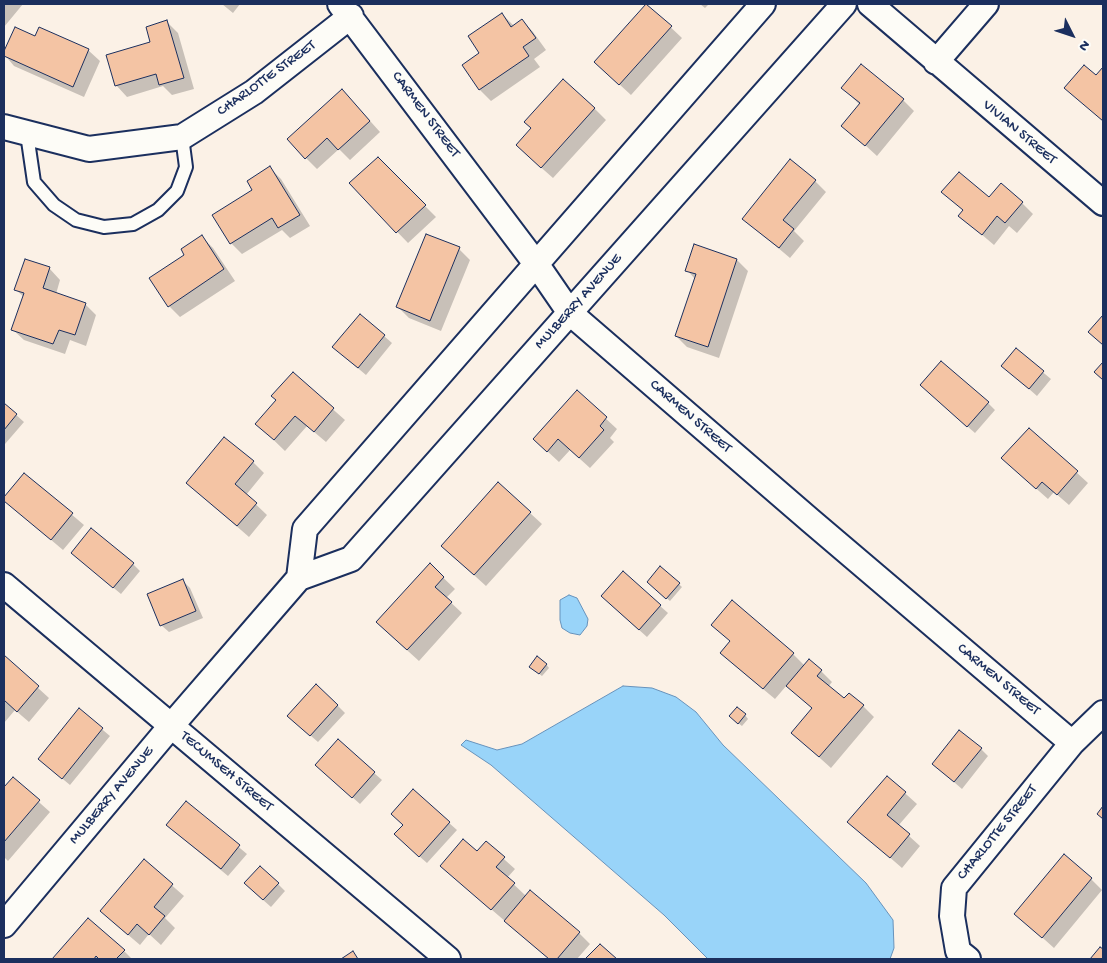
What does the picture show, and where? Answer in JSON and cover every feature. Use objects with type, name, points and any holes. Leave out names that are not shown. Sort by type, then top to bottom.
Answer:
[{"type":"street","points":[[299,578],[305,529],[763,4]]},
{"type":"street","name":"MULBERRY AVENUE","points":[[4,925],[171,726],[299,578],[350,559],[844,4]]},
{"type":"street","points":[[870,4],[936,62],[986,4]]},
{"type":"street","name":"CARMEN STREET","points":[[346,10],[537,265],[570,313],[803,515],[1072,743]]},
{"type":"street","name":"CHARLOTTE STREET","points":[[4,127],[90,149],[182,137],[254,92],[346,10]]},
{"type":"street","name":"VIVIAN STREET","points":[[936,62],[1103,203]]},
{"type":"street","name":"TECUMSEH STREET","points":[[4,585],[448,959]]},
{"type":"street","points":[[1072,743],[1103,713]]},
{"type":"street","name":"CHARLOTTE STREET","points":[[968,959],[958,951],[952,916],[954,888],[1072,743]]},
{"type":"lane","points":[[26,134],[34,182],[54,205],[76,220],[104,227],[133,224],[158,210],[177,191],[186,167],[182,137]]},
{"type":"water","points":[[569,595],[577,598],[588,619],[587,626],[580,635],[570,633],[562,628],[560,600]]},
{"type":"water","points":[[623,686],[652,688],[676,697],[696,712],[723,745],[866,883],[893,920],[894,948],[890,959],[708,959],[664,915],[491,765],[461,745],[466,740],[497,750],[522,744]]},
{"type":"building","points":[[646,4],[672,26],[619,85],[594,62]]},
{"type":"building","points":[[502,13],[511,27],[522,19],[536,38],[523,47],[529,56],[479,90],[462,65],[479,53],[468,36]]},
{"type":"building","points":[[167,20],[184,78],[159,85],[156,74],[115,86],[106,55],[150,42],[146,27]]},
{"type":"building","points":[[15,27],[35,36],[39,27],[89,49],[73,87],[4,56],[4,51]]},
{"type":"building","points":[[861,64],[904,99],[865,146],[841,126],[860,103],[841,88]]},
{"type":"building","points":[[1084,65],[1096,75],[1103,67],[1103,121],[1064,88]]},
{"type":"building","points":[[563,79],[595,108],[541,168],[516,145],[531,128],[524,122]]},
{"type":"building","points":[[342,89],[370,121],[338,150],[327,138],[305,159],[287,139]]},
{"type":"building","points":[[378,157],[426,205],[396,233],[349,183]]},
{"type":"building","points":[[790,159],[816,180],[783,220],[794,229],[779,248],[742,219]]},
{"type":"building","points":[[270,166],[300,215],[278,228],[272,218],[230,244],[212,215],[252,190],[247,181]]},
{"type":"building","points":[[959,172],[989,197],[1001,183],[1023,202],[1005,223],[997,216],[982,235],[958,216],[963,210],[941,192]]},
{"type":"building","points":[[426,234],[460,247],[430,321],[396,307]]},
{"type":"building","points":[[202,235],[224,269],[168,307],[149,278],[184,255],[181,249]]},
{"type":"building","points":[[694,244],[737,259],[708,347],[675,336],[696,274],[685,271]]},
{"type":"building","points":[[25,259],[50,267],[43,288],[86,303],[75,335],[59,330],[53,344],[11,330],[24,293],[14,290]]},
{"type":"building","points":[[360,314],[385,335],[358,368],[332,347]]},
{"type":"building","points":[[1103,315],[1103,345],[1088,332]]},
{"type":"building","points":[[1016,348],[1044,371],[1029,389],[1001,366]]},
{"type":"building","points":[[941,361],[989,402],[967,427],[920,385]]},
{"type":"building","points":[[1103,362],[1103,380],[1094,372]]},
{"type":"building","points":[[293,372],[334,408],[314,432],[295,416],[274,440],[255,424],[276,400],[271,396]]},
{"type":"building","points":[[577,390],[607,417],[600,426],[604,430],[579,458],[558,439],[547,452],[533,439]]},
{"type":"building","points":[[4,403],[17,414],[4,430]]},
{"type":"building","points":[[1029,428],[1078,471],[1057,495],[1042,482],[1036,489],[1001,458]]},
{"type":"building","points":[[224,437],[254,461],[235,484],[257,503],[237,526],[186,483]]},
{"type":"building","points":[[24,473],[73,513],[51,540],[4,501],[4,497]]},
{"type":"building","points":[[498,482],[531,512],[474,575],[441,546]]},
{"type":"building","points":[[91,528],[134,563],[113,588],[71,553]]},
{"type":"building","points":[[430,563],[444,577],[435,587],[452,602],[407,650],[376,622]]},
{"type":"building","points":[[660,566],[680,583],[666,599],[647,582]]},
{"type":"building","points":[[623,571],[661,605],[639,630],[601,596]]},
{"type":"building","points":[[183,579],[196,611],[160,626],[147,594]]},
{"type":"building","points":[[732,600],[794,653],[763,689],[720,653],[730,641],[711,625]]},
{"type":"building","points":[[4,655],[39,686],[17,712],[4,700]]},
{"type":"building","points":[[537,656],[547,664],[539,674],[529,667]]},
{"type":"building","points":[[809,659],[822,670],[817,676],[844,698],[849,693],[864,705],[819,757],[791,733],[812,708],[786,686]]},
{"type":"building","points":[[316,684],[338,705],[310,736],[287,716]]},
{"type":"building","points":[[737,707],[746,714],[738,724],[729,716]]},
{"type":"building","points":[[79,708],[103,728],[62,779],[38,759]]},
{"type":"building","points":[[959,730],[982,748],[954,782],[932,764]]},
{"type":"building","points":[[338,739],[375,772],[352,798],[315,765]]},
{"type":"building","points":[[887,776],[906,792],[887,815],[910,834],[890,858],[847,822]]},
{"type":"building","points":[[13,777],[40,800],[4,842],[4,787]]},
{"type":"building","points":[[413,789],[450,822],[419,857],[394,834],[403,825],[391,814]]},
{"type":"building","points":[[186,801],[240,845],[221,869],[166,825]]},
{"type":"building","points":[[1103,806],[1103,819],[1097,814]]},
{"type":"building","points":[[463,839],[477,851],[486,841],[505,857],[496,867],[515,883],[491,910],[440,866]]},
{"type":"building","points":[[1064,854],[1092,878],[1042,938],[1014,914]]},
{"type":"building","points":[[144,859],[173,884],[154,907],[165,916],[149,935],[137,924],[128,935],[100,911]]},
{"type":"building","points":[[260,866],[279,883],[263,900],[244,883]]},
{"type":"building","points":[[530,890],[580,932],[557,959],[549,959],[504,921]]},
{"type":"building","points":[[88,918],[125,950],[116,959],[99,959],[96,956],[94,959],[52,959]]},
{"type":"building","points":[[600,944],[617,959],[585,959]]},
{"type":"building","points":[[1100,947],[1103,949],[1103,959],[1090,959]]},
{"type":"building","points":[[353,951],[358,959],[341,959]]}]
